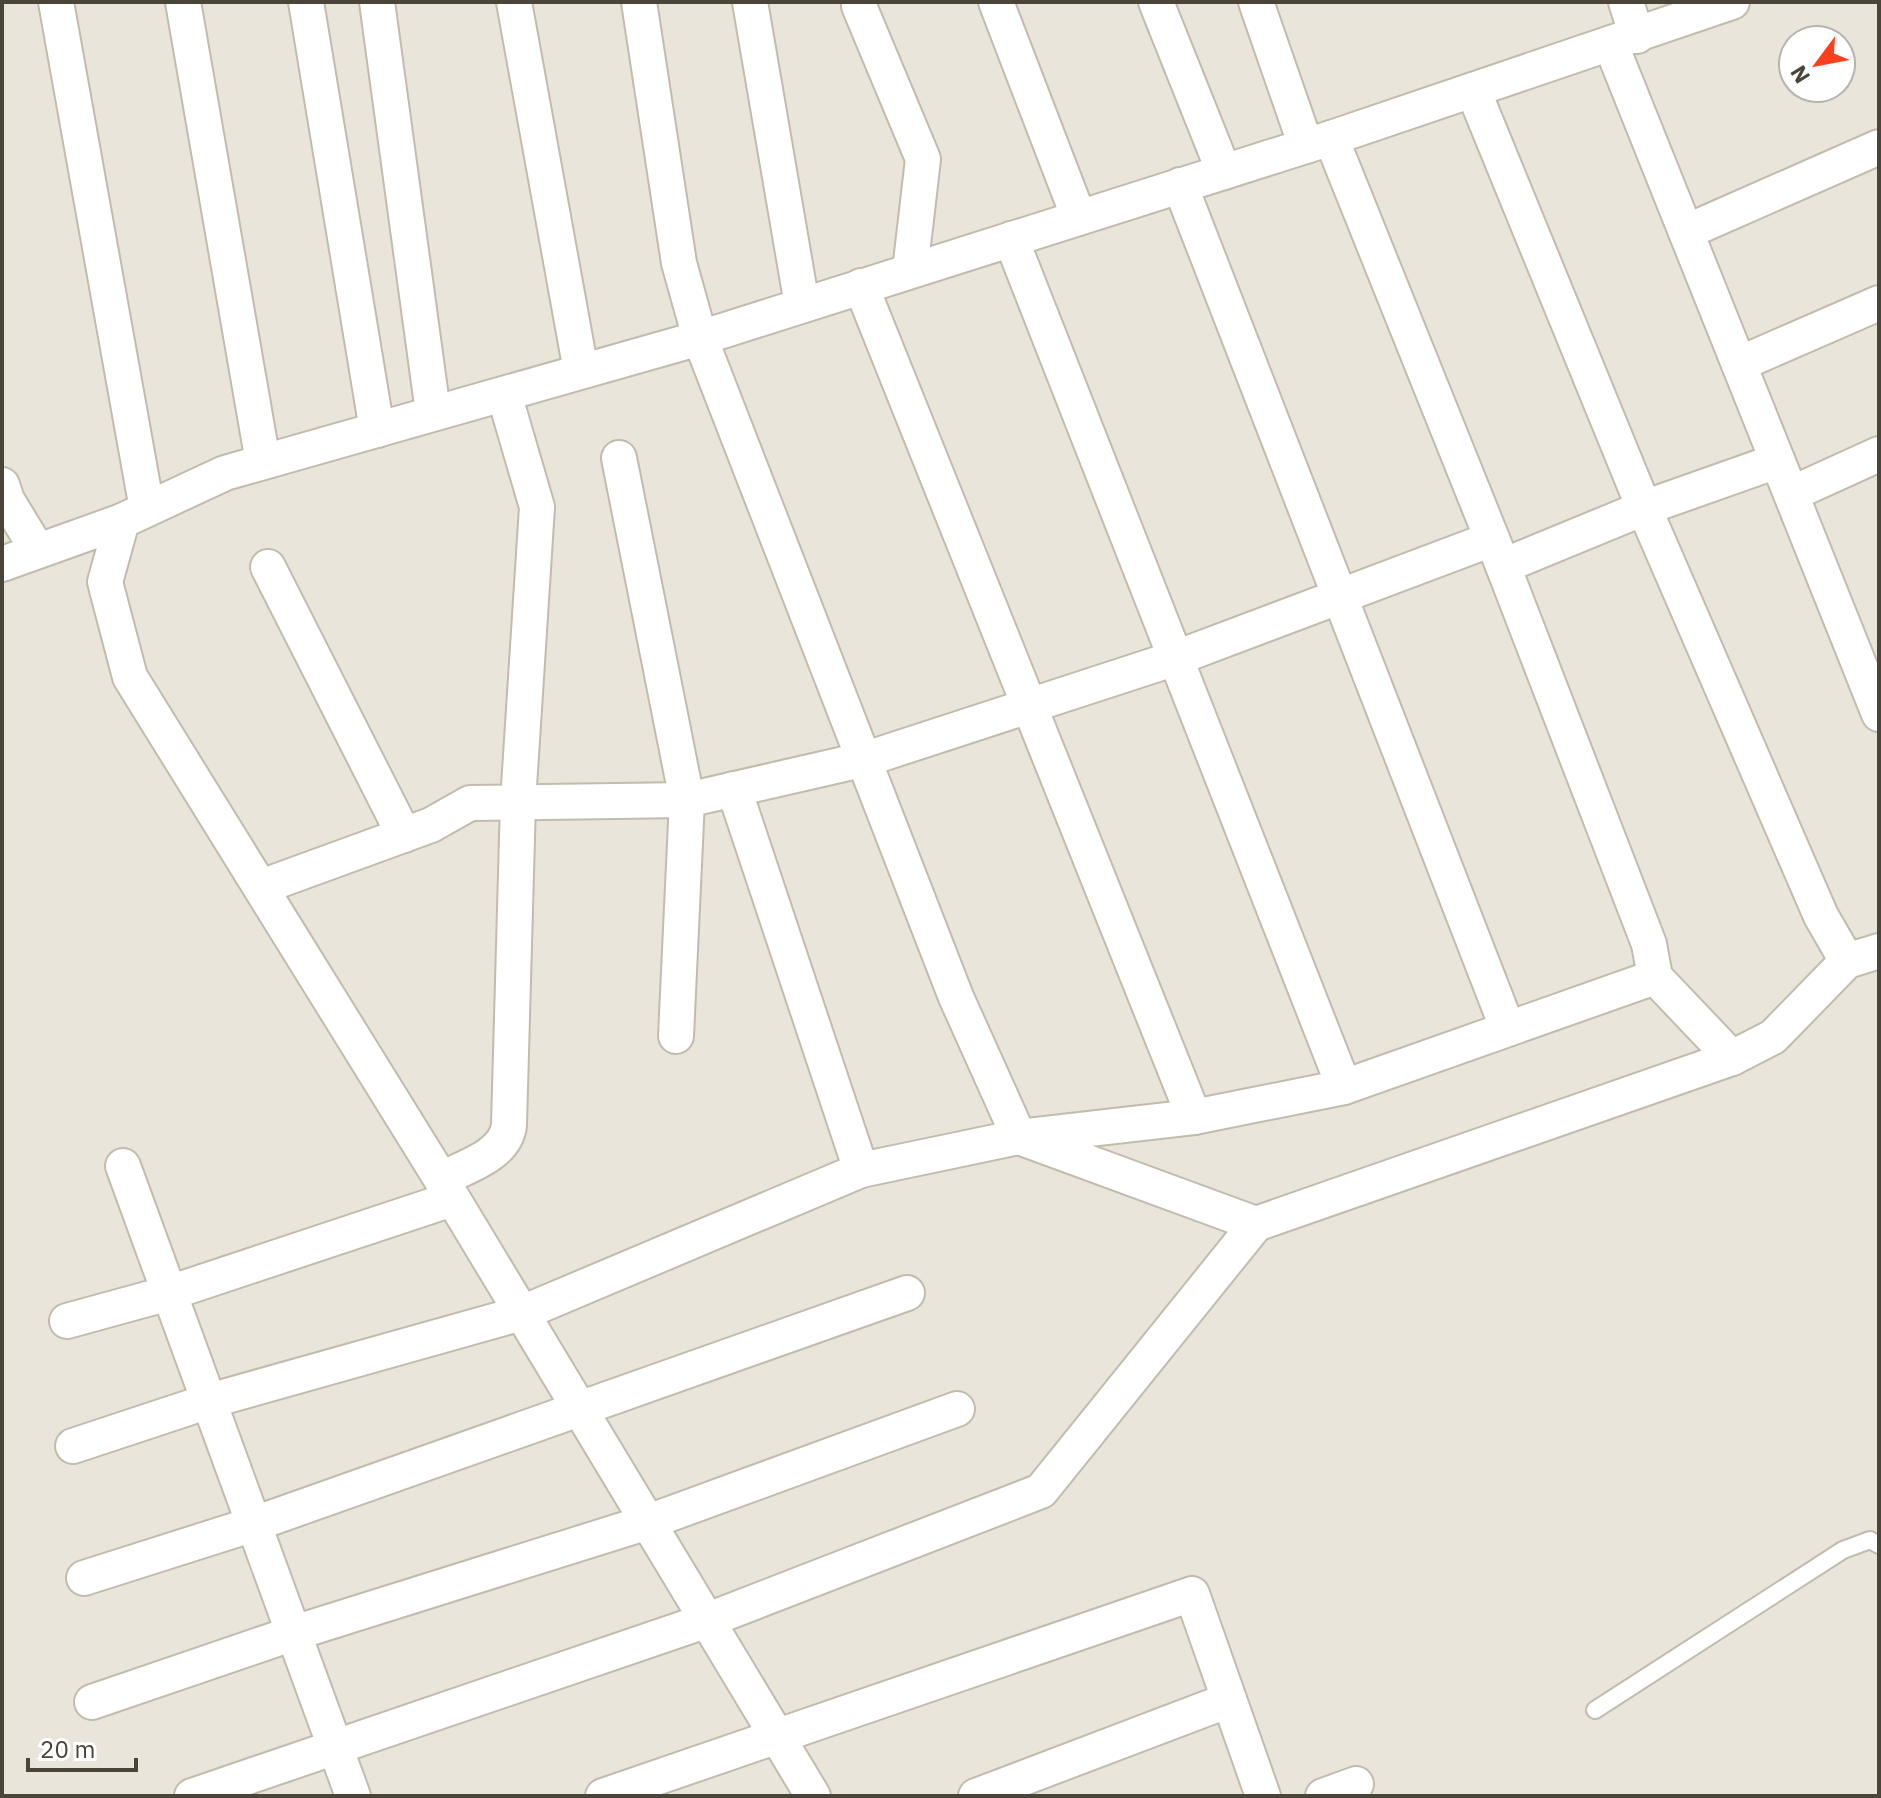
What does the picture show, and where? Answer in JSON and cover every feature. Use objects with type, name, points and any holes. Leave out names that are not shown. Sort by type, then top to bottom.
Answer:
[{"type":"street","points":[[56,2],[136,514]]},
{"type":"street","points":[[183,2],[263,462]]},
{"type":"street","points":[[306,2],[377,430]]},
{"type":"street","points":[[377,2],[433,412]]},
{"type":"street","points":[[514,2],[581,371]]},
{"type":"street","points":[[639,2],[679,263],[700,338],[956,997],[1019,1137],[1256,1224]]},
{"type":"street","points":[[750,2],[802,305]]},
{"type":"street","points":[[996,2],[1079,218]]},
{"type":"street","points":[[1156,2],[1224,172]]},
{"type":"street","points":[[1256,2],[1497,552],[1649,944],[1655,977],[1732,1058]]},
{"type":"street","points":[[1626,2],[1624,40],[1686,232],[1879,714]]},
{"type":"street","points":[[813,1796],[522,1313],[130,677],[105,582],[122,521],[225,473],[700,338],[1318,142],[1732,2]]},
{"type":"street","points":[[859,6],[923,159],[910,271]]},
{"type":"street","points":[[1473,90],[1644,508],[1821,916],[1847,961]]},
{"type":"street","points":[[1686,232],[1879,147]]},
{"type":"street","points":[[1180,185],[1507,1027]]},
{"type":"street","points":[[1011,239],[1344,1087]]},
{"type":"street","points":[[861,286],[1194,1117]]},
{"type":"street","points":[[1739,364],[1879,303]]},
{"type":"street","points":[[67,1321],[169,1293],[446,1189],[500,1148],[508,1137],[518,802],[537,507],[504,394]]},
{"type":"street","points":[[1791,494],[1879,454]]},
{"type":"street","points":[[619,458],[687,800],[676,1036]]},
{"type":"street","points":[[261,887],[431,825],[470,803],[687,800],[866,759],[1176,658],[1338,594],[1497,552],[1644,508],[1777,461]]},
{"type":"street","points":[[2,485],[7,500],[38,551]]},
{"type":"street","points":[[2,564],[136,514]]},
{"type":"street","points":[[268,567],[404,835]]},
{"type":"street","points":[[734,789],[861,1170]]},
{"type":"street","points":[[192,1796],[708,1620],[1041,1491],[1256,1224],[1732,1058],[1773,1037],[1847,961],[1879,951]]},
{"type":"street","points":[[73,1446],[209,1401],[522,1313],[861,1170],[1019,1137],[1194,1117],[1344,1087],[1655,977]]},
{"type":"street","points":[[123,1166],[353,1796]]},
{"type":"street","points":[[84,1578],[254,1524],[907,1293]]},
{"type":"street","points":[[92,1702],[294,1633],[648,1522],[957,1409]]},
{"type":"street","points":[[603,1796],[1192,1594],[1263,1796]]},
{"type":"street","points":[[976,1796],[1229,1700]]},
{"type":"street","points":[[1323,1796],[1356,1784]]},
{"type":"lane","points":[[1595,1710],[1843,1550],[1870,1540],[1879,1545]]},
{"type":"shaded area","points":[[2,2],[1879,2],[1879,1796],[2,1796]]}]
